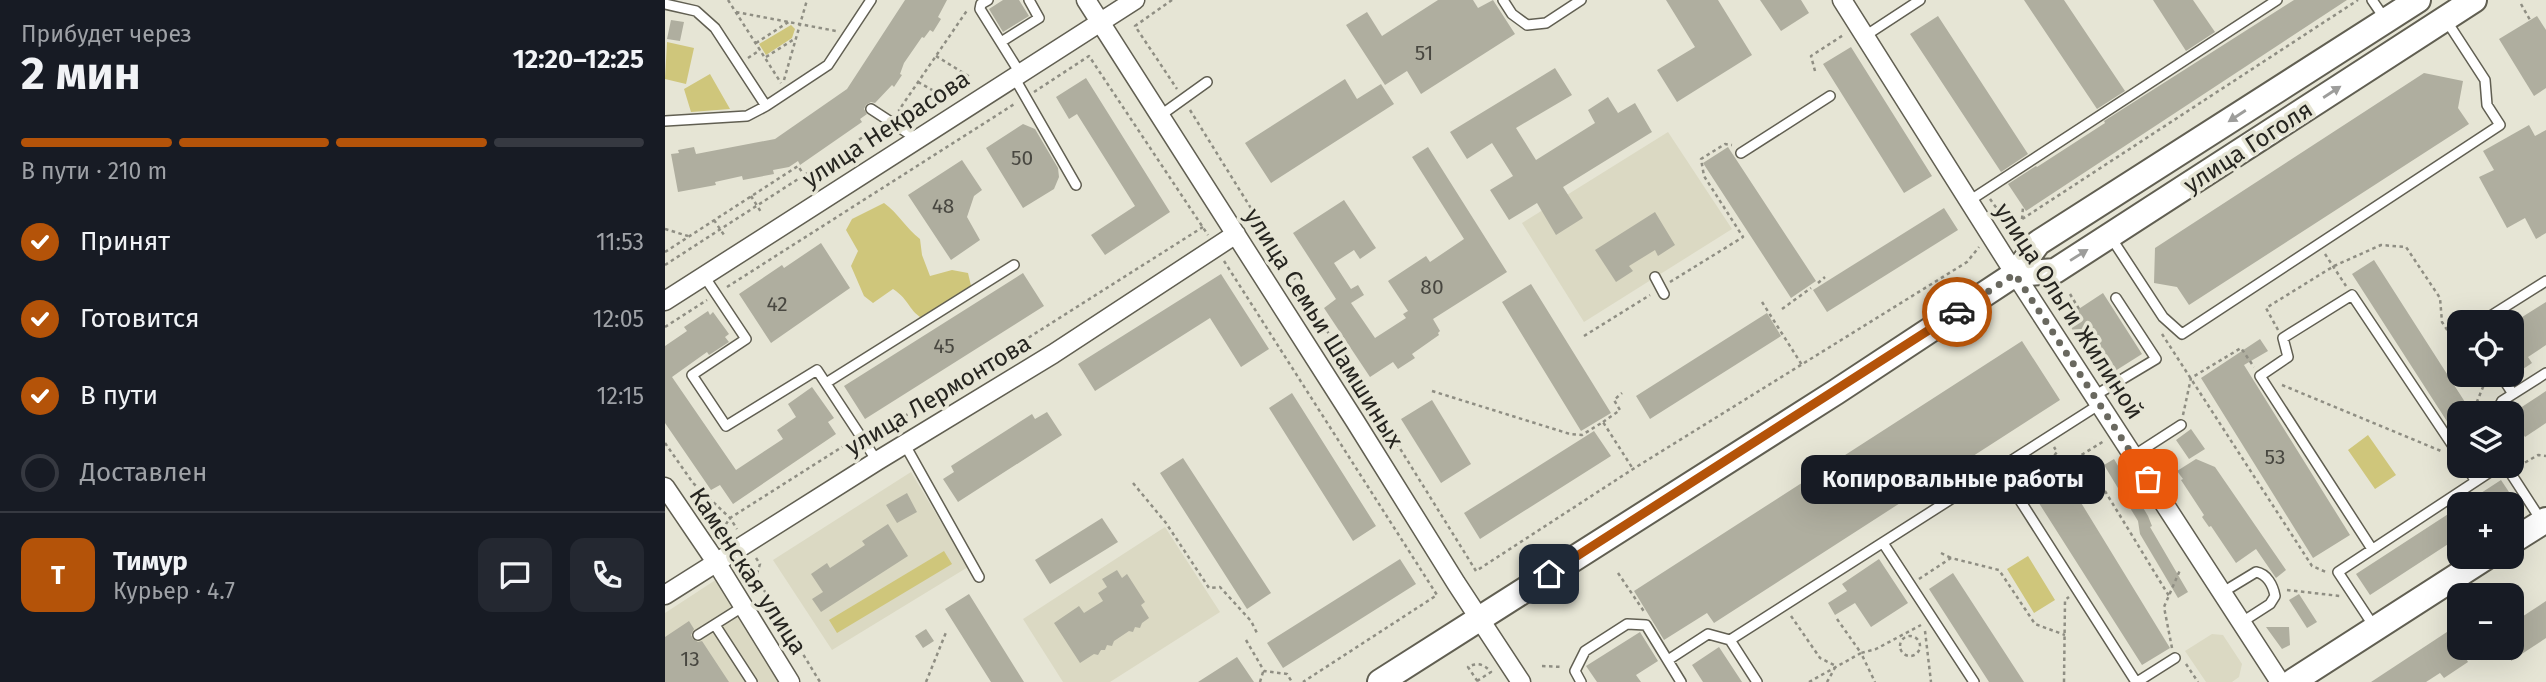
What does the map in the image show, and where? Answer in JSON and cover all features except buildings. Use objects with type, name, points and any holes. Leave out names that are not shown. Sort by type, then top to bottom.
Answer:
[{"type":"main road","name":"улица Гоголя","points":[[1380,682],[2015,274],[2038,243],[2379,10],[2418,0]]},
{"type":"main road","name":"улица Гоголя","points":[[2015,274],[2055,271],[2474,0]]},
{"type":"main road","points":[[2524,534],[2544,521]]},
{"type":"main road","points":[[2292,682],[2468,569]]},
{"type":"street","name":"улица Семьи Шамшиных","points":[[1086,0],[1521,682]]},
{"type":"street","name":"улица Некрасова","points":[[665,300],[1135,0]]},
{"type":"street","name":"улица Ольги Жилиной","points":[[1842,0],[2015,274],[2280,682]]},
{"type":"street","name":"улица Лермонтова","points":[[665,595],[712,556],[905,445],[1053,354],[1236,234]]},
{"type":"street","name":"Каменская улица","points":[[665,487],[712,556],[790,682]]},
{"type":"lane","points":[[665,121],[747,116],[766,106],[828,65],[870,0]]},
{"type":"lane","points":[[988,0],[981,4],[980,9],[1001,43],[1026,97],[1076,185]]},
{"type":"lane","points":[[1001,43],[1039,18],[1029,0]]},
{"type":"lane","points":[[1503,0],[1512,13],[1527,25],[1546,23],[1581,0]]},
{"type":"lane","points":[[1865,36],[1920,0]]},
{"type":"lane","points":[[1969,201],[2277,0]]},
{"type":"lane","points":[[665,4],[696,11],[715,29],[766,106]]},
{"type":"lane","points":[[2110,236],[2159,312],[2182,334],[2500,125],[2487,104],[2485,80],[2445,19]]},
{"type":"lane","points":[[1161,115],[1207,82]]},
{"type":"lane","points":[[1739,149],[1831,96]]},
{"type":"lane","points":[[871,109],[917,139]]},
{"type":"lane","points":[[826,383],[1014,265]]},
{"type":"lane","points":[[704,276],[745,339],[692,375],[726,426],[817,370],[877,461]]},
{"type":"lane","points":[[1655,277],[1664,293]]},
{"type":"lane","points":[[2500,310],[2546,281]]},
{"type":"lane","points":[[2372,549],[2260,376],[2288,357],[2283,338],[2352,295],[2447,437]]},
{"type":"lane","points":[[1730,640],[2048,438],[2156,359],[2116,298]]},
{"type":"lane","points":[[2504,401],[2546,373]]},
{"type":"lane","points":[[2508,387],[2513,394]]},
{"type":"lane","points":[[2133,456],[2181,425]]},
{"type":"lane","points":[[905,445],[979,577]]},
{"type":"lane","points":[[2000,469],[2136,682],[2175,658]]},
{"type":"lane","points":[[2376,629],[2338,572],[2478,478]]},
{"type":"lane","points":[[2514,478],[2544,521]]},
{"type":"lane","points":[[1883,543],[1974,682]]},
{"type":"lane","points":[[2223,593],[2256,572],[2263,574],[2273,588],[2276,596],[2270,604],[2242,622]]},
{"type":"lane","points":[[698,635],[744,606]]},
{"type":"lane","points":[[1581,682],[1574,671],[1585,651],[1627,624],[1646,625],[1681,682]]},
{"type":"lane","points":[[715,625],[752,682]]},
{"type":"lane","points":[[1668,660],[1708,634],[1730,640],[1757,682]]},
{"type":"path","points":[[728,0],[783,85],[807,0]]},
{"type":"path","points":[[905,117],[899,110],[974,0]]},
{"type":"path","points":[[1172,0],[1135,26],[1476,570],[1633,469],[1967,262],[1980,246]]},
{"type":"path","points":[[1985,190],[2010,227],[2358,0]]},
{"type":"path","points":[[2521,4],[2531,20]]},
{"type":"path","points":[[736,12],[848,34]]},
{"type":"path","points":[[756,43],[790,21]]},
{"type":"path","points":[[765,58],[796,38]]},
{"type":"path","points":[[936,56],[970,77]]},
{"type":"path","points":[[665,327],[1089,56],[1203,227],[1437,596],[1303,682]]},
{"type":"path","points":[[2258,59],[2261,64]]},
{"type":"path","points":[[918,82],[941,95]]},
{"type":"path","points":[[665,265],[874,130],[886,129]]},
{"type":"path","points":[[1739,149],[1725,144],[1701,159],[1704,176],[1743,237]]},
{"type":"path","points":[[672,260],[666,251],[798,166],[808,181]]},
{"type":"path","points":[[760,190],[766,200]]},
{"type":"path","points":[[751,196],[761,212]]},
{"type":"path","points":[[741,202],[747,212]]},
{"type":"path","points":[[2022,219],[2024,207]]},
{"type":"path","points":[[714,220],[724,235]]},
{"type":"path","points":[[712,556],[730,518],[842,447],[864,442],[1203,227]]},
{"type":"path","points":[[665,229],[689,236]]},
{"type":"path","points":[[2319,244],[2352,295]]},
{"type":"path","points":[[2283,338],[2266,308],[2334,266],[2381,245],[2406,247],[2440,298],[2442,322],[2447,330]]},
{"type":"path","points":[[1818,284],[1825,277]]},
{"type":"path","points":[[1782,309],[1811,288]]},
{"type":"path","points":[[2070,294],[2079,309]]},
{"type":"path","points":[[1762,302],[1802,365]]},
{"type":"path","points":[[2159,312],[2152,319],[2312,566],[2332,575],[2338,572]]},
{"type":"path","points":[[2181,425],[2191,378],[2241,348],[2260,376],[2446,454]]},
{"type":"path","points":[[1432,391],[1570,434],[1582,435],[1620,410],[1614,400],[1622,393]]},
{"type":"path","points":[[1603,422],[1633,469]]},
{"type":"path","points":[[2035,484],[2057,452],[2048,438]]},
{"type":"path","points":[[2016,495],[2104,442]]},
{"type":"path","points":[[2083,455],[2169,596]]},
{"type":"path","points":[[2524,462],[2538,455],[2546,456]]},
{"type":"path","points":[[1133,483],[1166,523],[1209,588],[1220,587],[1251,621],[1257,633]]},
{"type":"path","points":[[1941,553],[1999,570],[2035,624],[2065,635]]},
{"type":"path","points":[[1910,585],[1951,558]]},
{"type":"path","points":[[2171,645],[2164,607],[2180,570]]},
{"type":"path","points":[[2273,588],[2346,597]]},
{"type":"path","points":[[2064,682],[2065,600],[2078,592]]},
{"type":"path","points":[[1782,607],[1798,624],[1820,658],[1836,666]]},
{"type":"path","points":[[1837,619],[1861,653],[1875,682]]},
{"type":"path","points":[[1809,682],[1861,653],[1876,649],[1924,624],[1931,682]]},
{"type":"path","points":[[926,682],[947,630]]},
{"type":"path","points":[[1907,637],[1909,632]]},
{"type":"path","points":[[1918,653],[1919,640],[1913,636],[1902,641],[1901,650],[1909,656],[1927,653]]},
{"type":"path","points":[[1246,640],[1264,671]]},
{"type":"path","points":[[2175,658],[2184,662],[2198,682]]},
{"type":"path","points":[[1475,663],[1486,666],[1491,672],[1478,681],[1468,667],[1475,663]]},
{"type":"path","points":[[1542,666],[1557,666],[1574,671]]},
{"type":"path","points":[[1827,682],[1836,666]]},
{"type":"path","points":[[1260,682],[1264,671]]},
{"type":"path","points":[[1264,671],[1287,674],[1292,682]]},
{"type":"shaded area","points":[[791,25],[795,29],[792,38],[766,55],[759,44]]},
{"type":"shaded area","points":[[667,42],[694,48],[686,84],[665,79]]},
{"type":"shaded area","points":[[710,74],[730,109],[691,112],[684,89]]},
{"type":"shaded area","points":[[1668,132],[1732,229],[1584,322],[1522,223]]},
{"type":"shaded area","points":[[884,203],[920,239],[922,255],[930,276],[952,270],[968,273],[972,290],[924,319],[893,289],[873,303],[864,296],[851,266],[858,251],[846,230],[852,219]]},
{"type":"shaded area","points":[[2368,435],[2396,475],[2375,489],[2348,450]]},
{"type":"shaded area","points":[[911,472],[968,567],[832,650],[773,560]]},
{"type":"shaded area","points":[[1165,527],[1220,612],[1110,682],[1063,682],[1023,619]]},
{"type":"shaded area","points":[[944,551],[952,564],[837,633],[829,620]]},
{"type":"shaded area","points":[[2028,556],[2055,600],[2034,613],[2007,569]]},
{"type":"shaded area","points":[[717,579],[782,682],[665,682],[665,613]]},
{"type":"shaded area","points":[[2212,634],[2223,635],[2242,664],[2239,677],[2232,682],[2206,682],[2185,651]]},
{"type":"way so far","points":[[1957,312],[2015,274],[2148,479]]},
{"type":"place","name":"Копировальные работы","points":[[2148,479]]},
{"type":"route","points":[[1549,574],[1957,312]]}]
